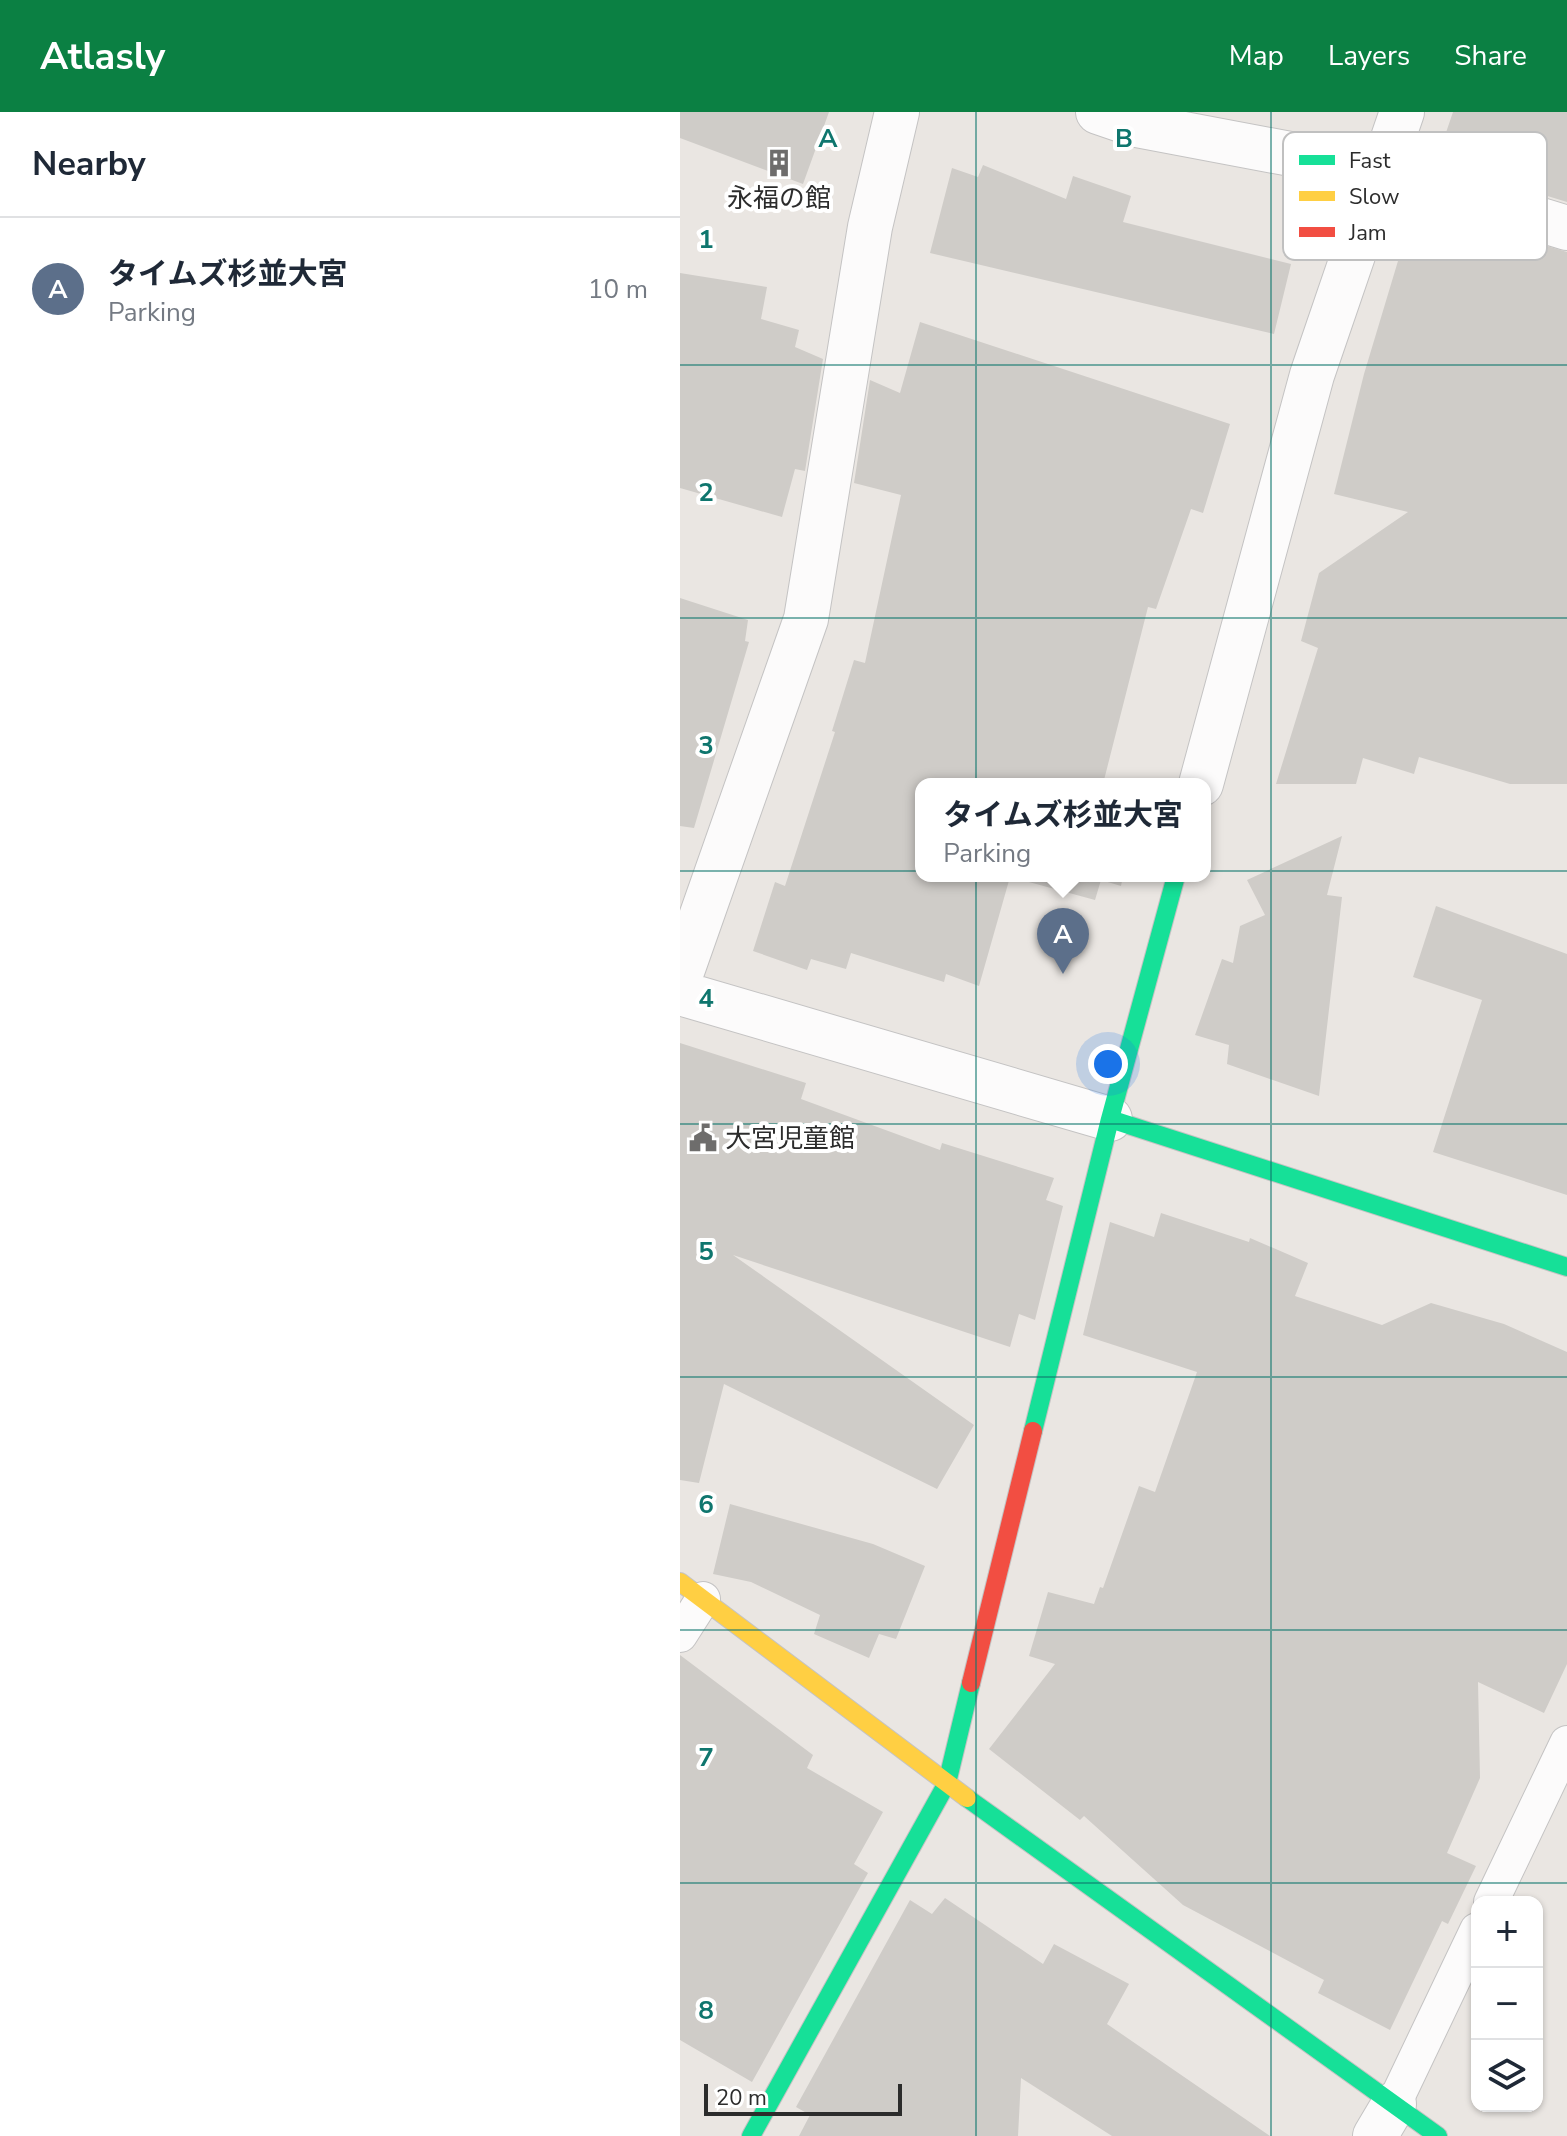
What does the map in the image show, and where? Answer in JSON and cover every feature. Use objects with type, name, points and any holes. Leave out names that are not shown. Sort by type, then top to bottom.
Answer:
[{"type":"street","points":[[680,977],[806,619],[870,227],[897,112]]},
{"type":"street","points":[[1098,112],[1136,125],[1283,153]]},
{"type":"street","points":[[1395,132],[1402,112]]},
{"type":"street","points":[[1547,222],[1567,228]]},
{"type":"street","points":[[1203,778],[1312,375],[1351,260]]},
{"type":"street","points":[[751,2136],[947,1783],[1110,1119],[1174,882]]},
{"type":"street","points":[[680,993],[1110,1119],[1567,1267]]},
{"type":"street","points":[[691,1590],[1384,2120],[1438,2136]]},
{"type":"lane","points":[[680,1635],[691,1590]]},
{"type":"lane","points":[[1494,1896],[1567,1743]]},
{"type":"lane","points":[[1384,2120],[1471,1942]]},
{"type":"building","name":"永福の館","points":[[680,112],[829,112],[803,184],[680,138]]},
{"type":"building","points":[[1453,112],[1567,112],[1567,202],[1547,196],[1547,132],[1446,132]]},
{"type":"building","points":[[983,165],[1066,199],[1073,176],[1131,196],[1123,222],[1291,264],[1274,334],[930,253],[952,168],[978,177]]},
{"type":"building","points":[[1547,246],[1567,252],[1567,784],[1510,784],[1419,757],[1414,774],[1363,758],[1356,784],[1276,784],[1318,648],[1301,641],[1319,573],[1408,512],[1334,494],[1364,374],[1398,260],[1547,260]]},
{"type":"building","points":[[680,273],[767,287],[761,319],[799,330],[795,347],[823,359],[805,471],[795,469],[782,517],[680,488]]},
{"type":"building","points":[[920,322],[1230,424],[1203,513],[1191,509],[1156,609],[1148,607],[1105,778],[915,778],[915,882],[1009,882],[979,986],[946,974],[944,982],[851,953],[846,969],[811,959],[807,970],[753,951],[775,882],[785,886],[835,732],[832,731],[854,660],[865,663],[901,495],[854,483],[870,380],[900,393]]},
{"type":"building","points":[[680,598],[748,620],[745,641],[749,642],[694,828],[680,826]]},
{"type":"building","points":[[1342,836],[1327,895],[1342,897],[1319,1096],[1227,1064],[1229,1045],[1195,1035],[1222,959],[1233,963],[1240,926],[1265,915],[1247,880]]},
{"type":"building","points":[[1028,882],[1100,882],[1095,900]]},
{"type":"building","points":[[1436,906],[1567,954],[1567,1195],[1433,1152],[1482,1000],[1413,977]]},
{"type":"building","points":[[680,1043],[806,1083],[801,1099],[940,1150],[942,1143],[1054,1178],[1046,1200],[1063,1206],[1035,1320],[1019,1314],[1010,1347],[733,1255],[974,1425],[937,1489],[724,1384],[699,1483],[680,1480]]},
{"type":"building","points":[[1161,1213],[1249,1242],[1250,1238],[1308,1263],[1295,1296],[1382,1325],[1431,1303],[1504,1324],[1567,1352],[1567,1664],[1544,1713],[1478,1682],[1480,1778],[1447,1853],[1476,1866],[1448,1924],[1442,1921],[1390,2030],[1318,1993],[1324,1980],[1183,1905],[1084,1816],[1080,1820],[989,1749],[1055,1664],[1029,1656],[1048,1592],[1094,1604],[1100,1587],[1103,1588],[1139,1486],[1155,1492],[1197,1372],[1083,1335],[1110,1222],[1154,1237]]},
{"type":"building","points":[[730,1504],[873,1544],[925,1566],[896,1639],[879,1634],[869,1658],[814,1634],[820,1615],[751,1582],[713,1574]]},
{"type":"building","points":[[680,1655],[813,1755],[807,1768],[883,1812],[854,1864],[868,1873],[752,2082],[680,2040]]},
{"type":"building","points":[[945,1898],[1043,1964],[1054,1944],[1129,1984],[1107,2024],[1270,2136],[1112,2136],[1021,2078],[1018,2136],[799,2136],[810,2115],[796,2107],[910,1900],[932,1914]]},
{"type":"traffic: fast","points":[[1033,1431],[1110,1119],[1174,882]]},
{"type":"traffic: fast","points":[[1110,1119],[1567,1267]]},
{"type":"traffic: fast","points":[[751,2136],[947,1783],[971,1683]]},
{"type":"traffic: fast","points":[[967,1798],[1438,2136]]},
{"type":"traffic: slow","points":[[680,1582],[967,1798]]},
{"type":"traffic: jam","points":[[971,1683],[1033,1431]]},
{"type":"place","name":"永福の館","points":[[779,163]]},
{"type":"place","name":"タイムズ杉並大宮","points":[[1063,974]]},
{"type":"place","name":"大宮児童館","points":[[703,1138]]}]
